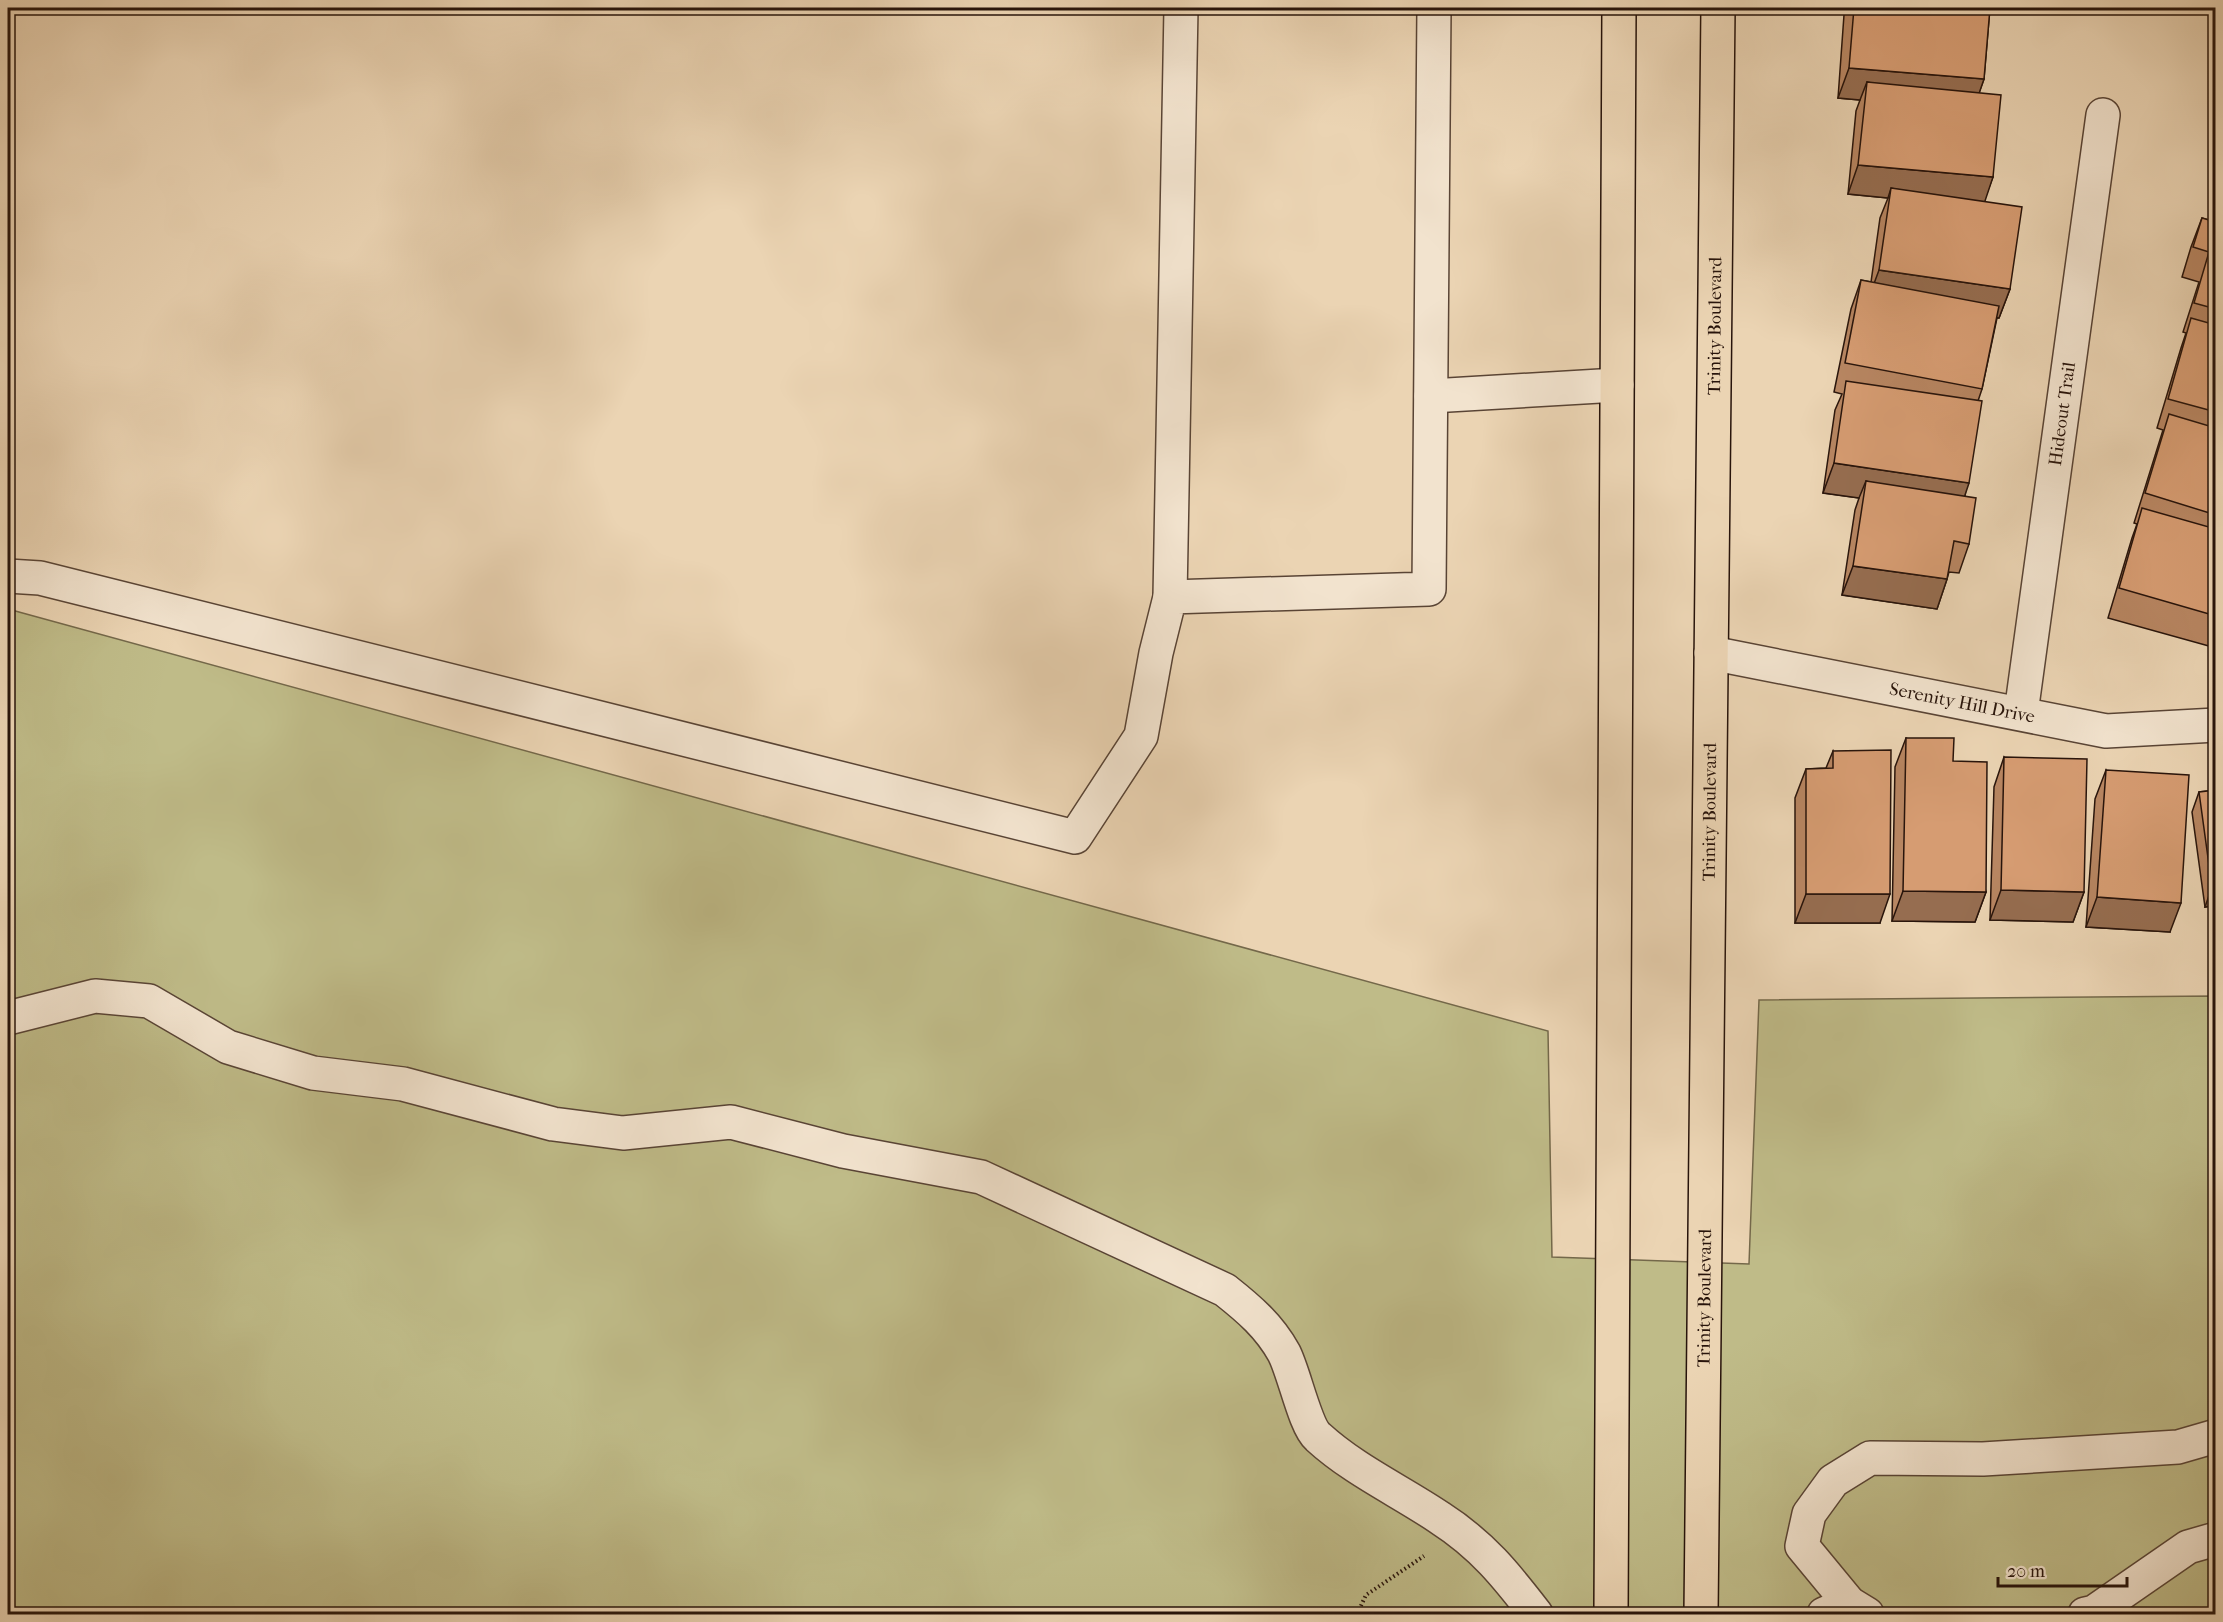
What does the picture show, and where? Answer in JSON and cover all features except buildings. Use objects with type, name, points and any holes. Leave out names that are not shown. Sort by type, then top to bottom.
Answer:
[{"type":"main road","points":[[1611,1614],[1619,8]]},
{"type":"main road","name":"Trinity Boulevard","points":[[1701,1614],[1718,8]]},
{"type":"street","points":[[8,576],[40,578],[1075,837],[1141,736],[1156,653],[1170,597],[1181,8]]},
{"type":"street","points":[[1170,597],[1429,589],[1434,8]]},
{"type":"street","name":"Hideout Trail","points":[[2021,713],[2103,115]]},
{"type":"street","points":[[1431,396],[1617,385]]},
{"type":"street","name":"Serenity Hill Drive","points":[[1711,653],[2106,731],[2216,725]]},
{"type":"street","points":[[8,1018],[95,996],[149,1001],[228,1047],[313,1073],[403,1084],[554,1125],[623,1133],[731,1122],[843,1151],[981,1178],[1225,1290],[1259,1316],[1284,1353],[1316,1436],[1366,1472],[1442,1519],[1497,1563],[1536,1614]]},
{"type":"street","points":[[1847,1611],[1802,1546],[1809,1514],[1833,1481],[1870,1458],[1983,1459],[2178,1447],[2216,1436]]},
{"type":"street","points":[[2085,1614],[2094,1612],[2188,1547],[2216,1539]]},
{"type":"path","points":[[1357,1614],[1366,1595],[1421,1557],[1471,1542]]},
{"type":"shaded area","points":[[8,609],[1548,1031],[1552,1257],[1749,1264],[1759,1000],[2215,996],[2215,1614],[8,1614]]}]
